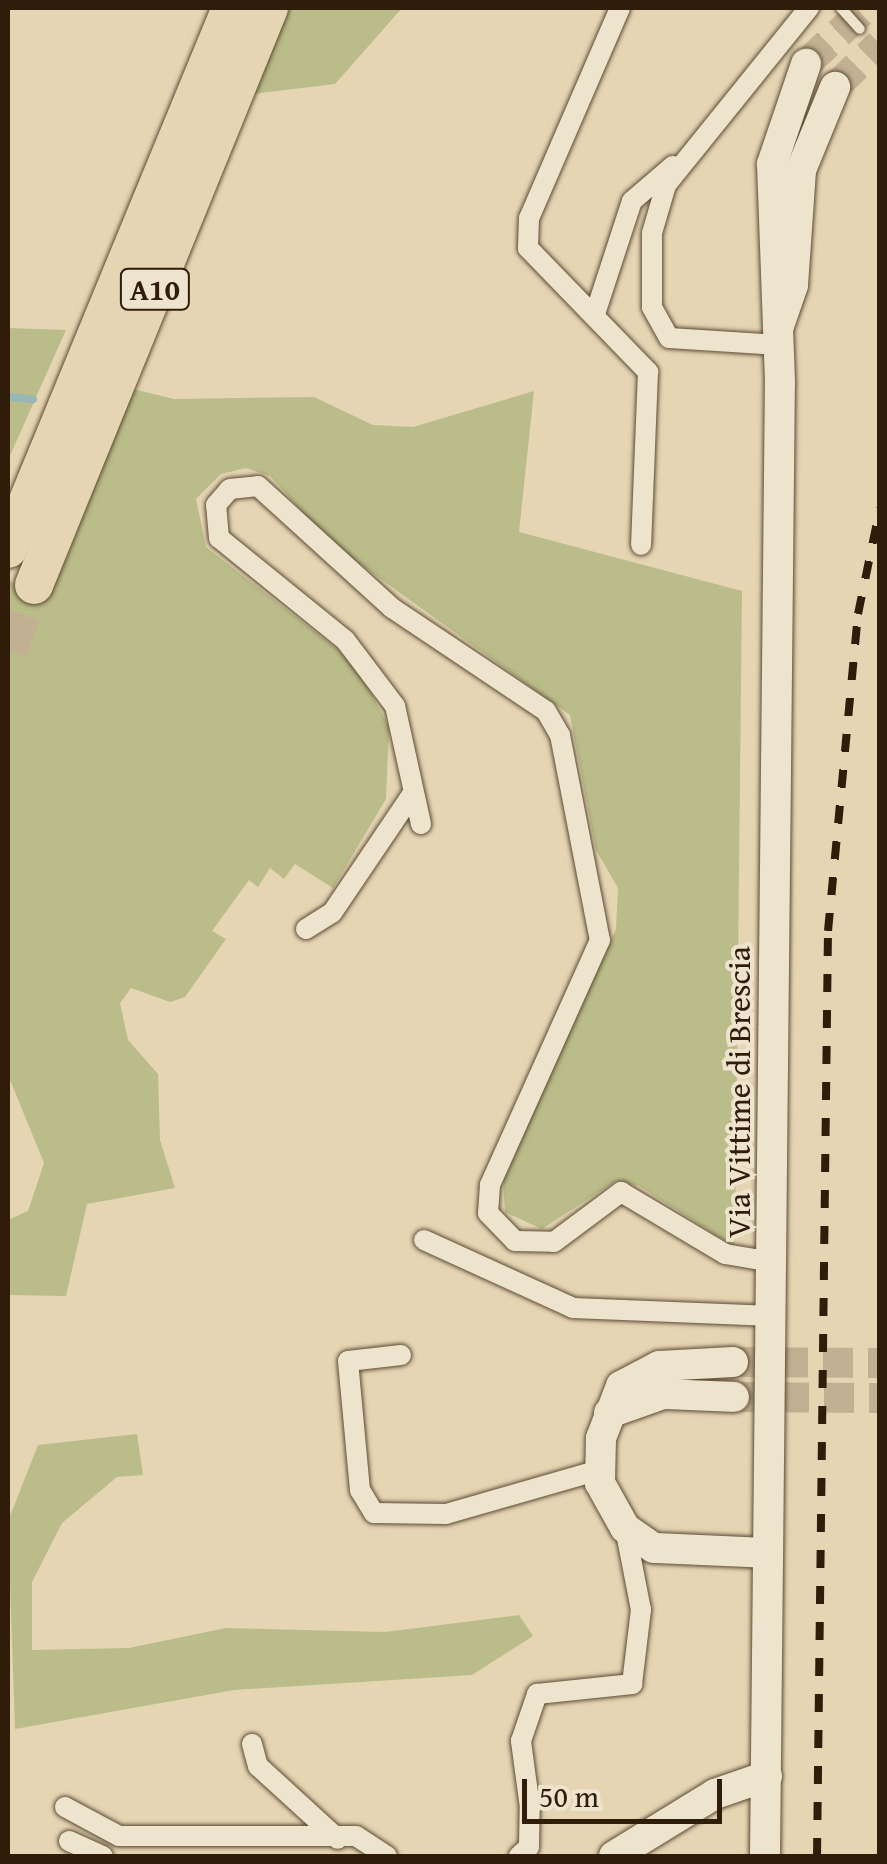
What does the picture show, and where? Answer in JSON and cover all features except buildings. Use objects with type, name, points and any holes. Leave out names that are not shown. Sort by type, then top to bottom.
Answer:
[{"type":"highway","name":"A10","points":[[8,549],[234,31],[269,8]]},
{"type":"highway","name":"A10","points":[[34,586],[234,31]]},
{"type":"street","points":[[620,8],[530,218],[538,265],[595,314],[648,372],[641,545]]},
{"type":"street","points":[[595,314],[632,201],[685,158],[809,8]]},
{"type":"street","name":"Via Vittime di Brescia","points":[[765,1856],[773,1316],[779,337],[770,284],[775,140],[806,64]]},
{"type":"street","name":"Via Vittime di Brescia","points":[[779,337],[793,285],[800,170],[836,88]]},
{"type":"street","points":[[685,158],[652,233],[652,307],[662,328],[681,344],[779,337]]},
{"type":"street","points":[[421,824],[396,706],[368,663],[211,526],[230,489],[258,486],[392,608],[546,711],[560,735],[600,940],[490,1184],[488,1213],[515,1241],[554,1242],[621,1192],[725,1254],[773,1262]]},
{"type":"street","points":[[306,929],[332,913],[413,793]]},
{"type":"street","points":[[424,1240],[573,1308],[773,1316]]},
{"type":"street","points":[[401,1355],[348,1362],[360,1490],[374,1513],[446,1514],[599,1470]]},
{"type":"street","points":[[519,1856],[529,1848],[530,1808],[522,1741],[537,1694],[632,1684],[641,1610],[625,1528],[599,1470],[609,1413],[621,1386],[658,1366],[732,1362]]},
{"type":"street","points":[[609,1413],[663,1394],[734,1397]]},
{"type":"street","points":[[625,1528],[682,1554],[768,1554]]},
{"type":"street","points":[[252,1744],[258,1766],[338,1839]]},
{"type":"street","points":[[614,1856],[716,1794],[767,1776]]},
{"type":"street","points":[[65,1807],[119,1836],[356,1836],[387,1856]]},
{"type":"street","points":[[69,1841],[103,1856]]},
{"type":"lane","points":[[841,8],[860,29]]},
{"type":"green space","points":[[287,8],[402,8],[335,84],[251,94]]},
{"type":"green space","points":[[8,328],[66,330],[8,460]]},
{"type":"green space","points":[[133,389],[174,399],[314,397],[373,425],[413,427],[534,391],[519,532],[742,591],[735,1247],[639,1186],[616,1181],[542,1229],[505,1212],[503,1180],[616,929],[618,888],[596,850],[570,715],[332,544],[270,476],[246,468],[221,474],[196,499],[206,547],[355,663],[389,727],[386,799],[333,888],[295,864],[284,879],[270,868],[258,887],[249,880],[212,931],[226,939],[185,997],[170,1002],[131,988],[120,1003],[128,1040],[158,1074],[160,1140],[175,1188],[87,1204],[66,1296],[8,1295],[8,1220],[28,1211],[44,1163],[8,1075],[8,580],[46,597]]},
{"type":"green space","points":[[137,1434],[143,1475],[117,1477],[62,1523],[32,1582],[32,1650],[129,1648],[226,1628],[385,1632],[519,1615],[533,1636],[472,1675],[234,1690],[15,1729],[8,1521],[38,1445]]},
{"type":"waterway","points":[[8,397],[33,399]]},
{"type":"tunnel","points":[[806,64],[866,8]]},
{"type":"tunnel","points":[[835,87],[880,44]]},
{"type":"tunnel","points":[[8,650],[34,585]]},
{"type":"tunnel","points":[[733,1362],[880,1363]]},
{"type":"tunnel","points":[[734,1397],[880,1398]]},
{"type":"railway","points":[[817,1856],[828,931],[858,614],[880,508]]}]
